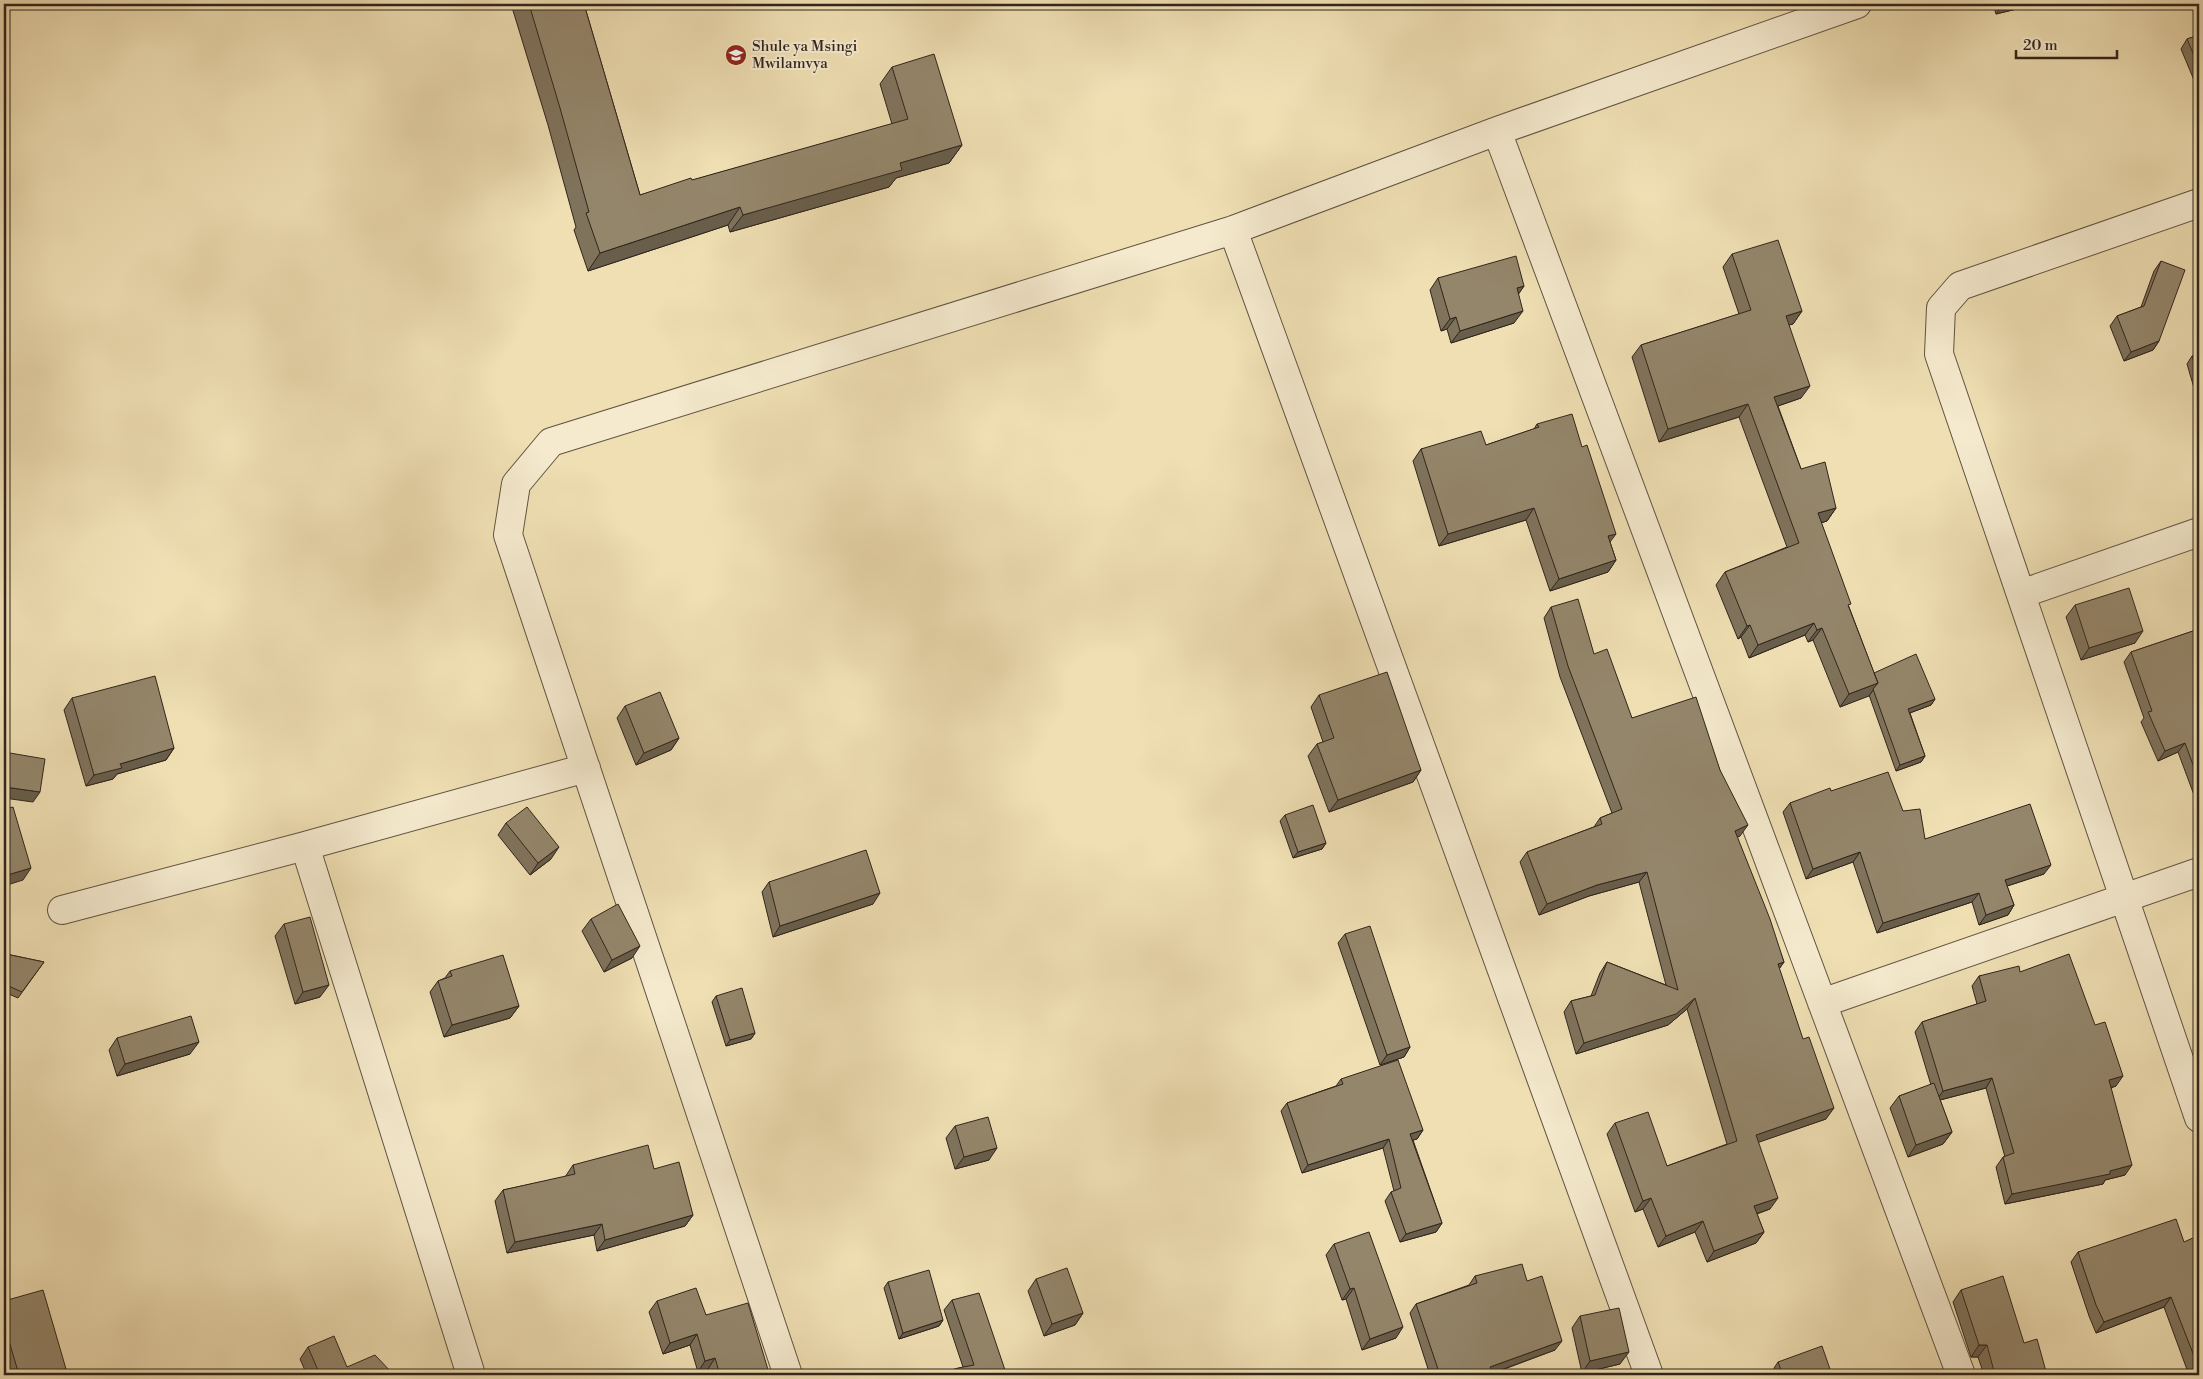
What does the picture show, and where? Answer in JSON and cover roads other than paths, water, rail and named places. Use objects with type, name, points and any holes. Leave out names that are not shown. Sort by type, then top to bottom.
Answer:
[{"type":"street","points":[[788,1375],[508,535],[516,484],[551,442],[1233,230],[1497,131],[1857,4]]},
{"type":"street","points":[[1497,131],[1961,1375]]},
{"type":"street","points":[[2199,203],[1960,286],[1941,308],[1939,354],[2199,1118]]},
{"type":"street","points":[[1233,230],[1649,1375]]},
{"type":"street","points":[[2021,594],[2199,532]]},
{"type":"street","points":[[62,910],[306,846],[586,768]]},
{"type":"street","points":[[306,846],[471,1375]]},
{"type":"street","points":[[1822,1004],[2199,872]]},
{"type":"place","name":"Shule ya Msingi Mwilamvya","points":[[736,55]]}]
